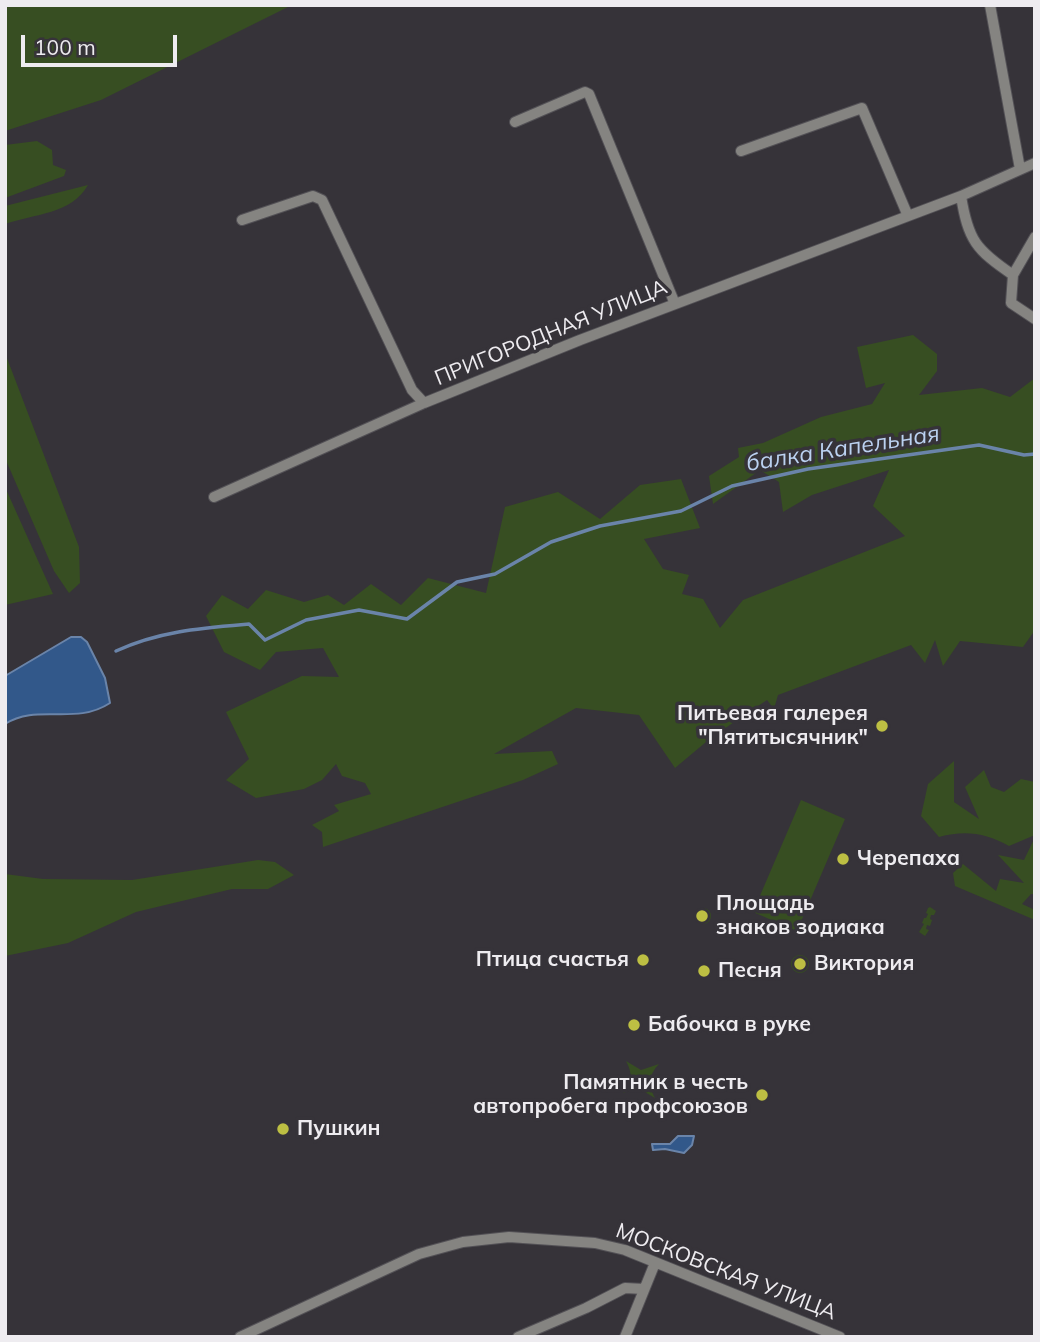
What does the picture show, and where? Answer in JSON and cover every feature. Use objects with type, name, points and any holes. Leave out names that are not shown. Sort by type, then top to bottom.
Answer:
[{"type":"street","points":[[990,5],[1020,169]]},
{"type":"street","points":[[515,122],[585,92],[589,94],[676,304]]},
{"type":"street","points":[[741,151],[862,108],[908,216]]},
{"type":"street","name":"ПРИГОРОДНАЯ УЛИЦА","points":[[214,497],[424,403],[961,196],[1035,163]]},
{"type":"street","points":[[242,220],[313,196],[322,200],[412,390],[424,403]]},
{"type":"street","points":[[961,196],[965,223],[975,243],[989,259],[1013,275]]},
{"type":"street","points":[[1035,237],[1013,275],[1010,303],[1035,319]]},
{"type":"street","name":"МОСКОВСКАЯ УЛИЦА","points":[[240,1337],[419,1254],[463,1242],[509,1237],[595,1242],[625,1250],[840,1337]]},
{"type":"street","points":[[625,1337],[655,1263]]},
{"type":"street","points":[[518,1337],[625,1288],[644,1289]]},
{"type":"green space","points":[[5,5],[292,5],[101,100],[5,131]]},
{"type":"green space","points":[[37,141],[52,150],[53,165],[66,170],[64,176],[5,198],[5,145]]},
{"type":"green space","points":[[88,185],[81,195],[62,207],[5,224],[5,206]]},
{"type":"green space","points":[[913,335],[937,354],[937,371],[919,395],[982,388],[1010,397],[1035,378],[1035,630],[1023,647],[960,641],[943,666],[935,640],[925,663],[911,645],[778,695],[774,709],[767,700],[712,737],[675,768],[639,715],[576,708],[494,754],[552,751],[558,764],[523,780],[323,847],[322,832],[312,825],[339,811],[334,805],[371,794],[365,783],[342,776],[336,764],[322,780],[304,789],[256,798],[226,780],[249,759],[226,712],[302,676],[339,677],[323,648],[276,652],[260,670],[224,652],[206,616],[222,595],[248,609],[266,590],[304,602],[328,595],[344,605],[371,584],[401,605],[428,578],[486,593],[505,507],[558,492],[600,519],[640,485],[681,479],[700,528],[644,539],[663,569],[689,575],[682,594],[703,599],[720,628],[743,600],[905,536],[873,506],[889,470],[812,495],[783,512],[779,482],[760,470],[713,504],[709,476],[739,457],[738,448],[763,443],[821,417],[872,404],[885,383],[866,388],[857,347]]},
{"type":"green space","points":[[5,353],[79,547],[80,583],[69,593],[54,571],[5,458]]},
{"type":"green space","points":[[5,487],[53,594],[5,605]]},
{"type":"green space","points":[[954,761],[954,802],[979,819],[965,787],[984,770],[991,787],[1004,792],[1021,779],[1035,782],[1035,835],[1009,846],[975,834],[939,837],[921,816],[928,784]]},
{"type":"green space","points":[[801,800],[845,819],[797,931],[753,912]]},
{"type":"green space","points":[[1035,837],[1035,894],[1031,894],[1022,904],[1035,910],[1035,920],[955,886],[953,873],[963,864],[996,891],[1000,879],[1024,883],[998,855],[1024,860]]},
{"type":"green space","points":[[258,860],[275,862],[294,875],[268,889],[232,889],[136,912],[68,943],[5,956],[5,874],[43,879],[132,880]]},
{"type":"green space","points":[[930,907],[936,911],[931,915],[932,920],[930,926],[927,925],[926,929],[929,930],[925,936],[919,932]]},
{"type":"green space","points":[[700,908],[706,908],[711,916],[709,922],[700,924],[695,919],[695,913]]},
{"type":"green space","points":[[800,955],[806,958],[809,964],[806,970],[800,973],[794,970],[791,964],[794,958]]},
{"type":"green space","points":[[626,1061],[641,1070],[659,1064],[650,1080],[655,1098],[638,1088],[623,1093],[630,1078]]},
{"type":"water","points":[[71,637],[81,637],[87,642],[105,678],[110,703],[83,713],[30,715],[5,724],[5,676]]},
{"type":"water","points":[[678,1136],[694,1136],[692,1145],[684,1153],[665,1149],[653,1150],[652,1144],[670,1144]]},
{"type":"waterway","name":"балка Капельная","points":[[116,651],[165,635],[249,624],[265,640],[306,620],[359,610],[407,619],[457,582],[495,574],[551,542],[600,526],[681,511],[732,486],[808,469],[979,445],[1024,455],[1035,454]]},
{"type":"place","name":"Питьевая галерея \"Пятитысячник\"","points":[[882,726]]},
{"type":"place","name":"Черепаха","points":[[843,859]]},
{"type":"place","name":"Площадь знаков зодиака","points":[[702,916]]},
{"type":"place","name":"Птица счастья","points":[[643,960]]},
{"type":"place","name":"Виктория","points":[[800,964]]},
{"type":"place","name":"Песня","points":[[704,971]]},
{"type":"place","name":"Бабочка в руке","points":[[634,1025]]},
{"type":"place","name":"Памятник в честь автопробега профсоюзов","points":[[762,1095]]},
{"type":"place","name":"Пушкин","points":[[283,1129]]}]
